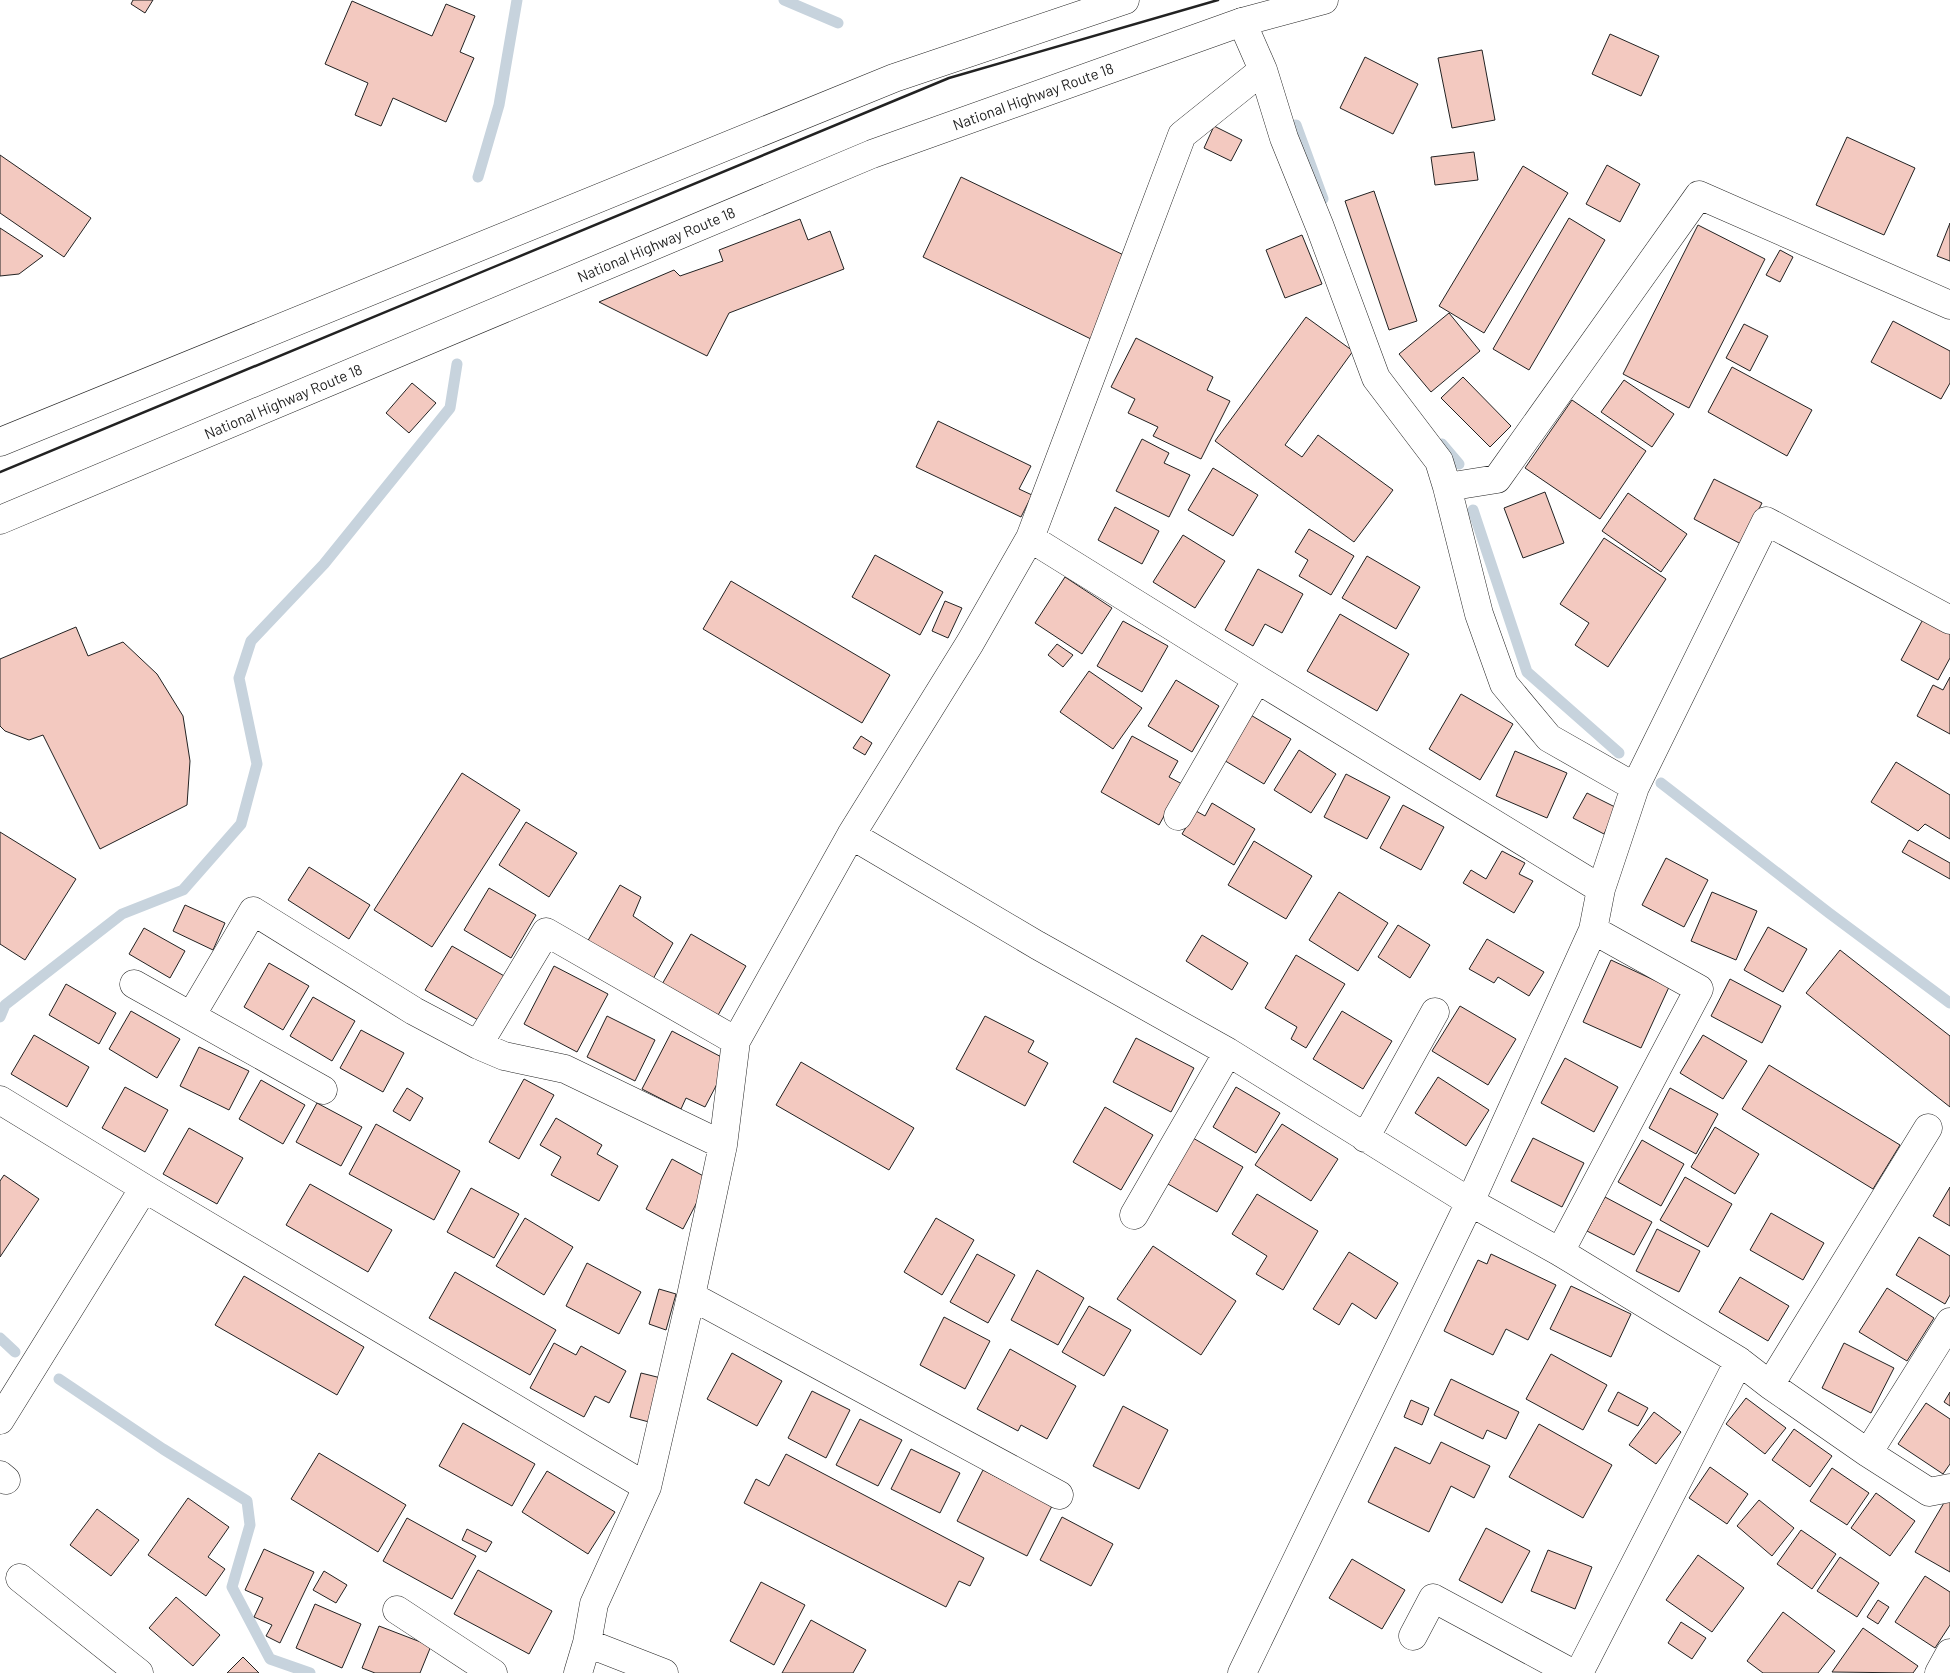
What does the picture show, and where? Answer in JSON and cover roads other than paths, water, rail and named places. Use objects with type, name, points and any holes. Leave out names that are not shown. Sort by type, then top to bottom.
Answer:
[{"type":"main road","points":[[0,442],[894,78],[1125,0]]},
{"type":"main road","name":"National Highway Route 18","points":[[0,520],[872,154],[1242,22],[1324,0]]},
{"type":"main road","points":[[1242,22],[1263,70],[1284,138],[1320,227],[1376,378],[1438,461],[1447,487],[1480,614],[1504,684],[1549,738],[1635,787]]},
{"type":"main road","points":[[578,1673],[587,1643],[594,1604],[647,1487],[691,1296],[723,1145],[736,1041],[851,835],[970,644],[1030,538],[1182,135],[1263,70]]},
{"type":"main road","points":[[1447,487],[1496,479],[1699,195],[1950,305]]},
{"type":"main road","points":[[1242,1673],[1470,1202],[1593,930],[1601,889],[1635,787],[1766,521],[1950,620]]},
{"type":"main road","points":[[1030,538],[1601,889]]},
{"type":"main road","points":[[1178,816],[1257,679]]},
{"type":"main road","points":[[851,835],[1037,945],[1228,1052],[1470,1202],[1560,1252],[1739,1361],[1770,1385],[1868,1453],[1929,1492],[1950,1488]]},
{"type":"main road","points":[[191,1016],[252,911],[414,1011],[478,1046],[504,1056],[565,1069],[723,1145]]},
{"type":"main road","points":[[1560,1252],[1700,990],[1593,930]]},
{"type":"main road","points":[[478,1046],[546,932],[736,1041]]},
{"type":"main road","points":[[134,984],[323,1090]]},
{"type":"main road","points":[[1365,1138],[1434,1012]]},
{"type":"main road","points":[[1134,1215],[1228,1052]]},
{"type":"main road","points":[[0,1100],[144,1188],[647,1487]]},
{"type":"main road","points":[[1770,1385],[1928,1128]]},
{"type":"main road","points":[[0,1420],[144,1188]]},
{"type":"main road","points":[[691,1296],[1058,1496]]},
{"type":"main road","points":[[1868,1453],[1950,1322]]},
{"type":"main road","points":[[1579,1673],[1739,1361]]},
{"type":"main road","points":[[20,1578],[139,1673]]},
{"type":"main road","points":[[1413,1636],[1433,1598],[1572,1673]]},
{"type":"main road","points":[[397,1610],[493,1673]]},
{"type":"main road","points":[[587,1643],[664,1673]]},
{"type":"main road","points":[[1939,1673],[1950,1654]]},
{"type":"waterway","points":[[478,177],[499,105],[517,0]]},
{"type":"waterway","points":[[784,0],[838,23]]},
{"type":"waterway","points":[[1296,125],[1323,199]]},
{"type":"waterway","points":[[0,1017],[5,1005],[122,914],[183,890],[241,824],[257,764],[239,678],[251,641],[324,564],[450,408],[457,364]]},
{"type":"waterway","points":[[1442,444],[1459,464]]},
{"type":"waterway","points":[[1473,510],[1527,672],[1619,753]]},
{"type":"waterway","points":[[1661,783],[1829,913],[1950,1003]]},
{"type":"waterway","points":[[0,1338],[15,1352]]},
{"type":"waterway","points":[[59,1379],[163,1449],[247,1501],[250,1525],[232,1587],[270,1659],[310,1673]]}]
